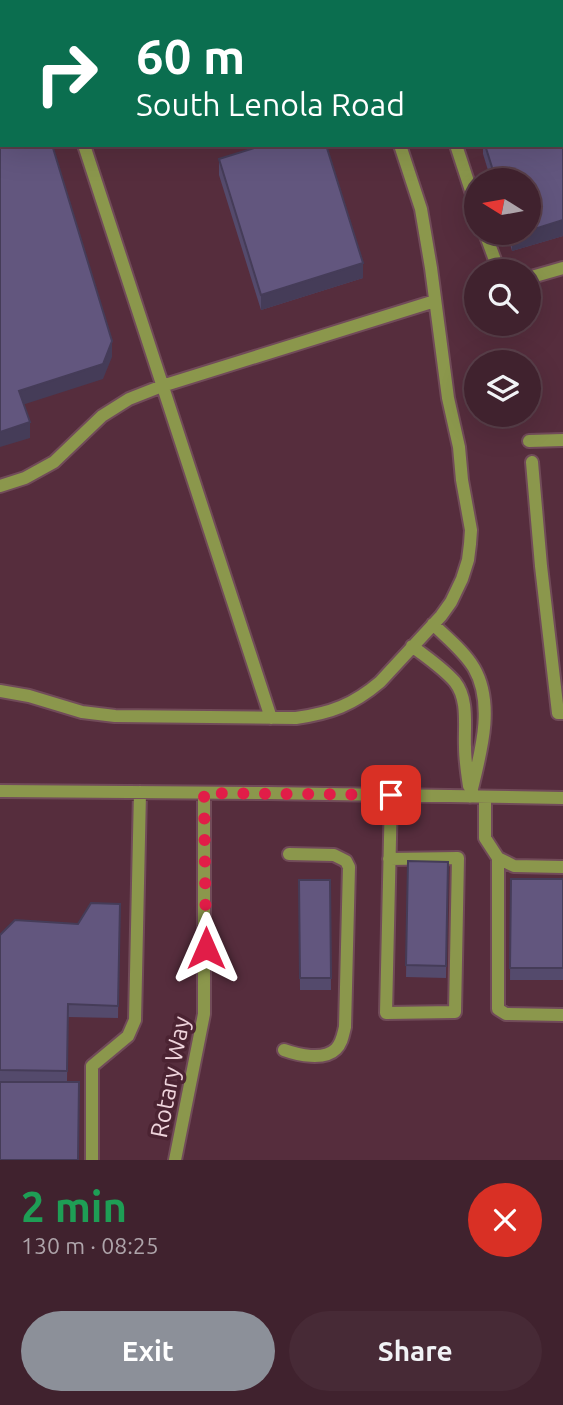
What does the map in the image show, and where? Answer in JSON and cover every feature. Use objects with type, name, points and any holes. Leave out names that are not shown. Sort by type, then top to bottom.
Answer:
[{"type":"street","points":[[86,147],[271,718]]},
{"type":"street","points":[[0,691],[104,715],[271,718],[316,716],[345,705],[380,682],[451,602],[468,560],[471,530],[459,447],[448,398],[421,209],[401,147]]},
{"type":"street","points":[[457,147],[464,169]]},
{"type":"street","points":[[541,274],[563,268]]},
{"type":"street","points":[[0,486],[25,478],[54,462],[102,416],[129,399],[162,386],[435,302]]},
{"type":"street","points":[[529,441],[563,440]]},
{"type":"street","points":[[532,462],[558,713],[563,713]]},
{"type":"street","points":[[433,624],[462,652],[480,680],[484,738],[470,797]]},
{"type":"street","points":[[412,646],[445,672],[456,683],[461,695],[465,712],[464,746],[470,797]]},
{"type":"street","points":[[0,791],[563,798]]},
{"type":"street","points":[[92,1160],[92,1066],[128,1036],[135,1020],[139,792]]},
{"type":"street","name":"Rotary Way","points":[[175,1160],[204,1014],[204,793]]},
{"type":"street","points":[[389,859],[458,858],[455,1012],[386,1013],[389,859],[391,795]]},
{"type":"street","points":[[485,797],[485,838],[498,858],[514,866],[563,867]]},
{"type":"street","points":[[284,1050],[296,1054],[326,1055],[336,1050],[345,1027],[349,867],[346,861],[334,855],[289,854]]},
{"type":"street","points":[[498,858],[498,1009],[506,1014],[563,1015]]},
{"type":"building","points":[[0,147],[52,147],[112,341],[103,364],[19,391],[30,422],[0,432]]},
{"type":"building","points":[[258,147],[327,147],[363,263],[261,295],[219,159]]},
{"type":"building","points":[[486,147],[563,147],[563,220],[541,227],[541,168],[492,168]]},
{"type":"building","points":[[408,861],[448,862],[446,966],[406,965]]},
{"type":"building","points":[[511,879],[563,879],[563,968],[510,968]]},
{"type":"building","points":[[299,880],[330,880],[331,978],[300,978]]},
{"type":"building","points":[[91,903],[120,904],[118,1006],[68,1004],[67,1071],[0,1070],[0,935],[15,920],[78,924]]},
{"type":"building","points":[[0,1082],[79,1082],[78,1160],[0,1160]]},
{"type":"route","points":[[206,948],[204,793],[391,795]]}]
